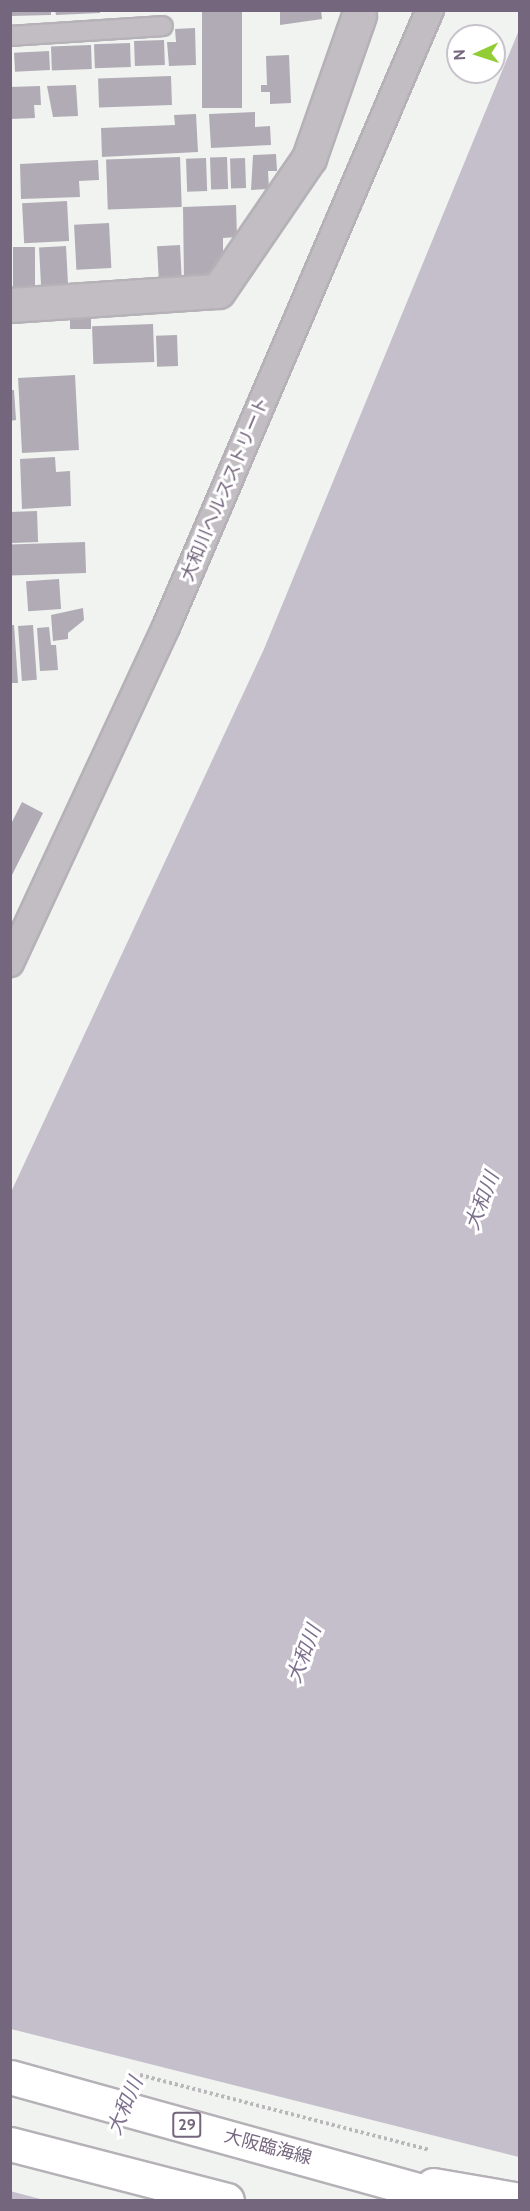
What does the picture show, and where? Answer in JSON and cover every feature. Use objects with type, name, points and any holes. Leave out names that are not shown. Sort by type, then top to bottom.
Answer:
[{"type":"main road","name":"大阪臨海線","points":[[10,2077],[455,2200]]},
{"type":"main road","points":[[10,2144],[227,2200]]},
{"type":"main road","name":"29","points":[[363,2173],[519,2200]]},
{"type":"street","name":"大和川ヘルスストリート","points":[[10,963],[166,627],[430,10]]},
{"type":"street","points":[[10,305],[218,291],[309,158],[359,15]]},
{"type":"lane","points":[[10,36],[163,26]]},
{"type":"path","points":[[138,2075],[438,2153]]},
{"type":"water","name":"大和川","points":[[519,30],[519,2200],[11,2200],[11,1192],[264,649],[497,84],[506,84],[506,62]]},
{"type":"pier","points":[[11,2029],[519,2157],[519,2200],[44,2200],[10,2191]]},
{"type":"building","points":[[10,10],[51,10],[51,15],[10,16]]},
{"type":"building","points":[[55,10],[100,10],[100,13],[56,15]]},
{"type":"building","points":[[202,10],[242,10],[242,108],[202,108]]},
{"type":"building","points":[[280,10],[321,10],[322,19],[280,25]]},
{"type":"building","points":[[195,28],[196,65],[169,66],[167,42],[176,42],[175,29]]},
{"type":"building","points":[[164,40],[165,65],[135,66],[134,41]]},
{"type":"building","points":[[130,43],[131,67],[95,68],[94,44]]},
{"type":"building","points":[[91,45],[92,69],[52,70],[51,46]]},
{"type":"building","points":[[49,51],[50,70],[15,72],[14,53]]},
{"type":"building","points":[[289,55],[291,103],[270,104],[270,92],[261,92],[261,85],[267,85],[266,56]]},
{"type":"building","points":[[171,76],[172,105],[99,108],[98,79]]},
{"type":"building","points":[[76,85],[78,116],[53,117],[47,86]]},
{"type":"building","points":[[40,86],[41,105],[34,105],[35,118],[11,119],[10,87]]},
{"type":"building","points":[[255,112],[255,127],[270,126],[271,145],[211,148],[209,114]]},
{"type":"building","points":[[196,114],[198,152],[102,157],[101,128],[175,125],[174,115]]},
{"type":"building","points":[[276,154],[277,171],[268,171],[269,189],[251,190],[253,155]]},
{"type":"building","points":[[180,157],[182,207],[108,210],[106,160]]},
{"type":"building","points":[[227,157],[228,189],[211,190],[210,158]]},
{"type":"building","points":[[206,158],[207,191],[187,192],[186,159]]},
{"type":"building","points":[[245,158],[246,188],[231,189],[230,159]]},
{"type":"building","points":[[98,160],[99,180],[79,181],[80,197],[21,199],[20,164]]},
{"type":"building","points":[[67,201],[69,241],[24,243],[22,203]]},
{"type":"building","points":[[236,205],[237,237],[223,238],[223,259],[209,281],[184,281],[183,207]]},
{"type":"building","points":[[109,223],[111,268],[76,270],[74,225]]},
{"type":"building","points":[[180,245],[182,288],[159,289],[157,246]]},
{"type":"building","points":[[66,246],[68,289],[41,290],[39,247]]},
{"type":"building","points":[[13,247],[35,247],[35,290],[13,290]]},
{"type":"building","points":[[70,315],[91,315],[91,329],[70,329]]},
{"type":"building","points":[[153,324],[154,362],[93,364],[92,326]]},
{"type":"building","points":[[177,335],[178,366],[157,367],[156,336]]},
{"type":"building","points":[[75,375],[79,450],[22,453],[18,378]]},
{"type":"building","points":[[10,390],[14,390],[16,420],[10,421]]},
{"type":"building","points":[[55,457],[56,472],[70,471],[71,506],[22,509],[20,459]]},
{"type":"building","points":[[37,511],[38,542],[11,543],[10,512]]},
{"type":"building","points":[[85,542],[86,573],[11,576],[10,545]]},
{"type":"building","points":[[59,579],[61,609],[28,611],[26,581]]},
{"type":"building","points":[[83,608],[84,620],[68,633],[68,639],[53,641],[51,615]]},
{"type":"building","points":[[10,625],[14,625],[18,683],[10,683]]},
{"type":"building","points":[[33,625],[37,680],[22,681],[18,626]]},
{"type":"building","points":[[49,627],[51,645],[56,645],[58,670],[40,671],[37,628]]},
{"type":"building","points":[[22,802],[43,813],[10,879],[10,826]]}]
